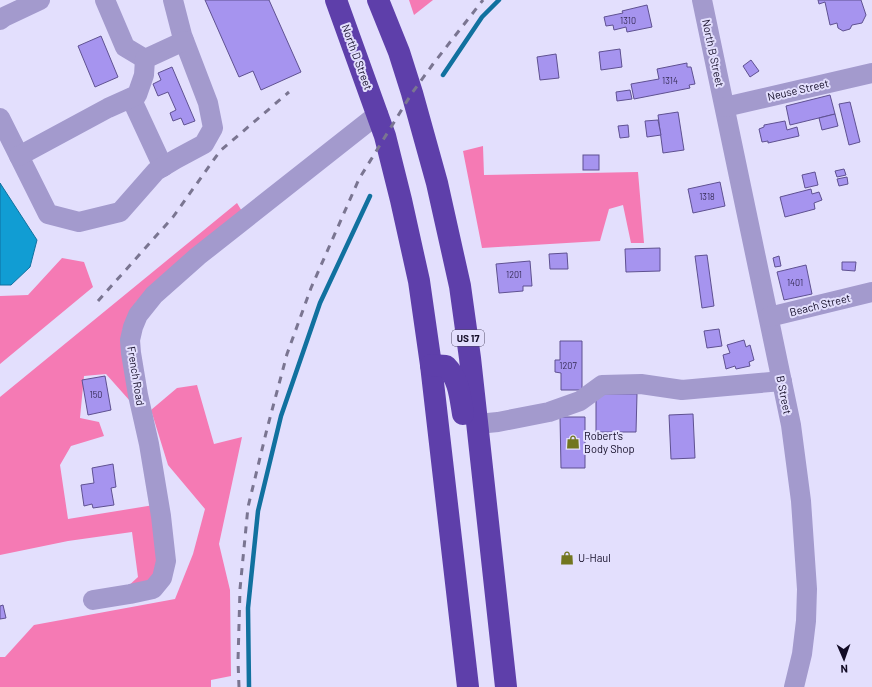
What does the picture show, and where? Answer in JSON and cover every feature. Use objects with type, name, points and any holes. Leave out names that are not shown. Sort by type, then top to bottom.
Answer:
[{"type":"highway","name":"North D Street","points":[[336,0],[385,136],[419,281],[431,365],[468,687]]},
{"type":"highway","name":"US 17","points":[[378,0],[399,52],[412,93],[437,183],[460,286],[468,336],[506,687]]},
{"type":"highway","points":[[431,365],[446,366],[452,372],[457,383],[492,554]]},
{"type":"street","points":[[0,20],[40,0]]},
{"type":"street","points":[[105,0],[125,47],[145,58]]},
{"type":"street","points":[[0,118],[48,214],[79,222],[120,212],[156,171],[204,144],[213,128],[208,103],[184,41],[173,0]]},
{"type":"street","name":"North B Street","points":[[702,0],[725,107]]},
{"type":"street","points":[[145,58],[184,41]]},
{"type":"street","points":[[19,156],[108,108],[137,95],[144,75],[145,58]]},
{"type":"street","name":"Neuse Street","points":[[725,107],[872,72]]},
{"type":"street","points":[[131,98],[163,167]]},
{"type":"street","name":"B Street","points":[[725,107],[782,381],[801,496],[807,589],[806,621],[802,654],[794,687]]},
{"type":"street","name":"French Road","points":[[93,600],[153,589],[162,578],[166,561],[161,516],[149,444],[138,395],[131,352],[130,340],[138,315],[154,295],[198,256],[378,114]]},
{"type":"street","name":"Beach Street","points":[[769,317],[872,292]]},
{"type":"street","points":[[477,424],[498,422],[548,412],[580,401],[602,385],[641,384],[682,390],[782,381]]},
{"type":"shaded area","points":[[409,0],[433,0],[414,15]]},
{"type":"shaded area","points":[[483,146],[484,175],[638,172],[644,243],[631,243],[623,205],[609,209],[600,241],[482,248],[463,151]]},
{"type":"shaded area","points":[[237,203],[243,213],[136,302],[122,331],[130,401],[106,374],[84,376],[80,418],[99,422],[104,436],[71,446],[60,465],[68,519],[154,505],[158,569],[149,583],[125,589],[138,577],[132,532],[68,541],[0,555],[0,397]]},
{"type":"shaded area","points":[[62,258],[84,262],[93,287],[0,364],[0,296],[28,295]]},
{"type":"shaded area","points":[[197,385],[214,444],[242,437],[219,544],[230,590],[231,676],[211,680],[211,687],[0,687],[0,657],[5,657],[34,625],[175,599],[193,554],[205,509],[168,465],[151,410],[177,388]]},
{"type":"water","points":[[0,183],[37,240],[30,267],[11,285],[0,285]]},
{"type":"building","points":[[205,0],[269,0],[301,72],[261,90],[253,71],[239,77]]},
{"type":"building","points":[[818,0],[861,0],[866,15],[862,23],[852,25],[850,29],[843,31],[838,28],[837,23],[830,25],[825,2],[819,4]]},
{"type":"building","points":[[647,5],[652,27],[627,32],[626,27],[614,30],[613,25],[606,26],[604,17],[623,13],[622,11]]},
{"type":"building","points":[[101,36],[118,77],[95,87],[78,46]]},
{"type":"building","points":[[620,49],[622,67],[601,70],[599,52]]},
{"type":"building","points":[[556,54],[559,78],[540,80],[537,57]]},
{"type":"building","points":[[751,60],[759,71],[750,77],[743,66]]},
{"type":"building","points":[[687,63],[687,67],[691,67],[695,84],[689,85],[690,88],[634,99],[631,84],[659,79],[657,69]]},
{"type":"building","points":[[172,67],[195,121],[184,125],[181,118],[173,121],[170,113],[176,110],[168,92],[158,96],[153,84],[161,80],[158,73]]},
{"type":"building","points":[[630,90],[632,99],[617,101],[616,92]]},
{"type":"building","points":[[830,95],[835,114],[790,125],[786,106]]},
{"type":"building","points":[[850,102],[860,142],[849,145],[839,104]]},
{"type":"building","points":[[678,112],[684,150],[663,153],[658,115]]},
{"type":"building","points":[[835,114],[838,126],[822,130],[819,118]]},
{"type":"building","points":[[658,120],[661,135],[647,137],[645,121]]},
{"type":"building","points":[[785,121],[787,130],[797,127],[799,136],[768,143],[768,141],[762,142],[759,129],[764,127],[764,125]]},
{"type":"building","points":[[628,125],[629,137],[620,138],[618,126]]},
{"type":"building","points":[[583,155],[599,155],[599,170],[583,170]]},
{"type":"building","points":[[844,169],[846,175],[837,177],[835,171]]},
{"type":"building","points":[[815,172],[818,185],[805,188],[802,175]]},
{"type":"building","points":[[847,177],[848,184],[839,186],[837,179]]},
{"type":"building","points":[[720,182],[725,206],[693,213],[688,189]]},
{"type":"building","points":[[811,189],[812,194],[819,192],[822,200],[814,203],[815,209],[785,217],[780,197]]},
{"type":"building","points":[[660,248],[660,271],[626,272],[625,249]]},
{"type":"building","points":[[567,253],[568,269],[550,269],[549,254]]},
{"type":"building","points":[[707,255],[714,306],[702,308],[695,256]]},
{"type":"building","points":[[779,256],[781,266],[775,267],[773,258]]},
{"type":"building","points":[[530,261],[532,286],[523,286],[523,291],[499,293],[496,264]]},
{"type":"building","points":[[842,262],[856,262],[855,271],[842,270]]},
{"type":"building","points":[[806,265],[812,294],[784,300],[777,272]]},
{"type":"building","points":[[719,329],[722,346],[707,348],[704,331]]},
{"type":"building","points":[[744,340],[746,347],[750,345],[754,360],[749,362],[750,366],[736,369],[735,366],[726,369],[723,355],[730,353],[727,345]]},
{"type":"building","points":[[560,341],[582,341],[582,390],[561,390],[561,373],[555,372],[555,360],[560,360]]},
{"type":"building","points":[[105,376],[111,410],[88,415],[82,380]]},
{"type":"building","points":[[596,394],[637,394],[636,432],[596,432]]},
{"type":"building","points":[[693,414],[695,458],[671,459],[669,415]]},
{"type":"building","name":"Robert's Body Shop","points":[[560,417],[585,417],[585,468],[561,468]]},
{"type":"building","points":[[113,464],[116,487],[111,488],[114,505],[93,508],[92,504],[84,506],[81,485],[94,483],[92,468]]},
{"type":"building","points":[[3,605],[6,618],[0,619],[0,606]]},
{"type":"waterway","points":[[443,75],[482,17],[499,0]]},
{"type":"waterway","points":[[249,687],[248,608],[258,511],[281,416],[320,303],[370,196]]},
{"type":"railway","points":[[239,687],[238,661],[240,589],[248,507],[287,354],[311,288],[359,179],[412,93],[483,0]]},
{"type":"railway","points":[[98,301],[173,217],[220,151],[289,92]]},
{"type":"place","name":"Robert's Body Shop","points":[[573,442]]},
{"type":"place","name":"U-Haul","points":[[567,558]]}]
